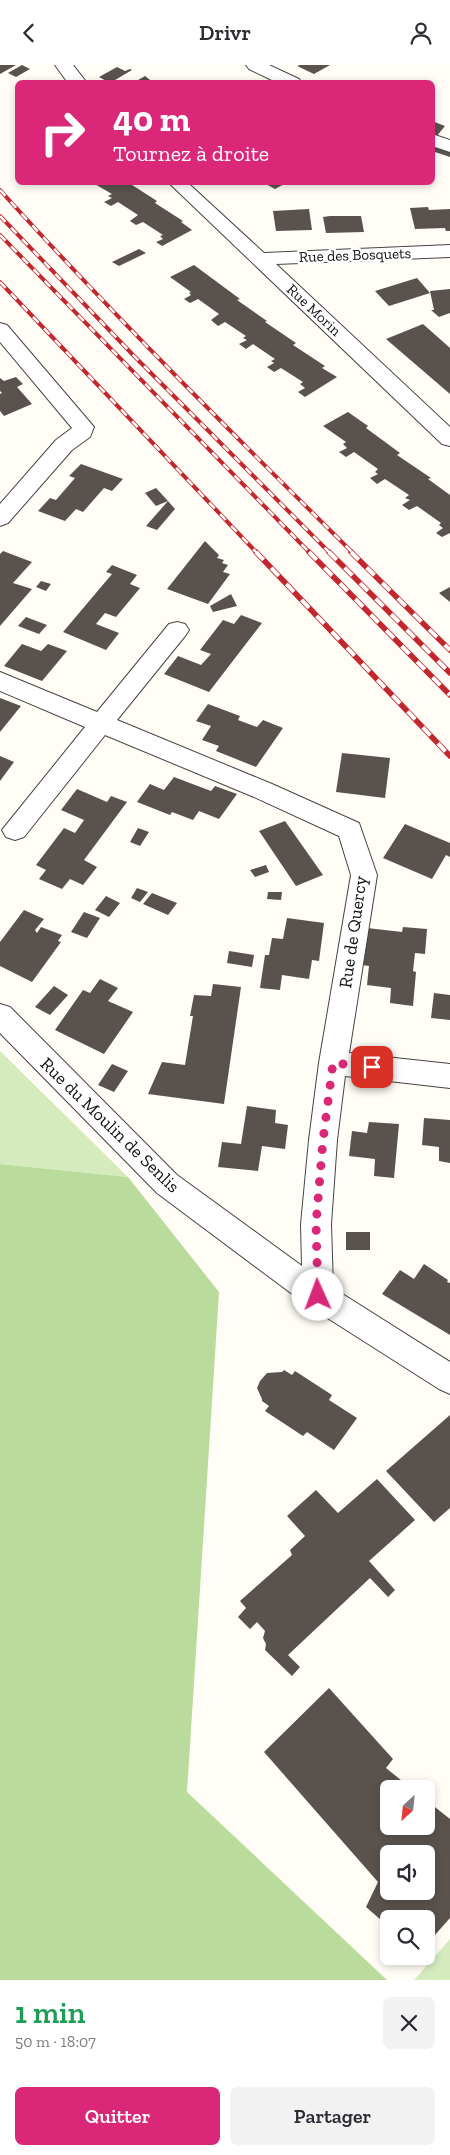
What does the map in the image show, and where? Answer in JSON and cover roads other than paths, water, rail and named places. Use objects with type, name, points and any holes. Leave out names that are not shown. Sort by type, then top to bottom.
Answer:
[{"type":"street","points":[[64,65],[76,80]]},
{"type":"street","points":[[255,65],[286,80]]},
{"type":"street","points":[[435,140],[450,146]]},
{"type":"street","name":"Rue Morin","points":[[180,185],[450,439]]},
{"type":"street","name":"Rue des Bosquets","points":[[260,259],[450,251]]},
{"type":"street","points":[[0,329],[83,427],[82,432],[64,445],[0,518]]},
{"type":"street","points":[[16,830],[177,630]]},
{"type":"street","name":"Rue de Quercy","points":[[0,681],[101,725],[280,797],[350,830],[364,875],[333,1063],[323,1140],[316,1224],[318,1295]]},
{"type":"street","name":"Rue du Moulin de Senlis","points":[[0,1015],[167,1184],[318,1295],[450,1379]]},
{"type":"street","points":[[333,1063],[450,1076]]},
{"type":"railway","points":[[0,190],[218,419],[353,553]]},
{"type":"railway","points":[[0,216],[134,356],[330,553]]},
{"type":"railway","points":[[0,235],[310,553]]},
{"type":"railway","points":[[0,282],[257,553]]},
{"type":"railway","points":[[256,552],[450,756]]},
{"type":"railway","points":[[309,552],[450,695]]},
{"type":"railway","points":[[351,552],[450,650]]},
{"type":"railway","points":[[330,553],[450,673]]}]
